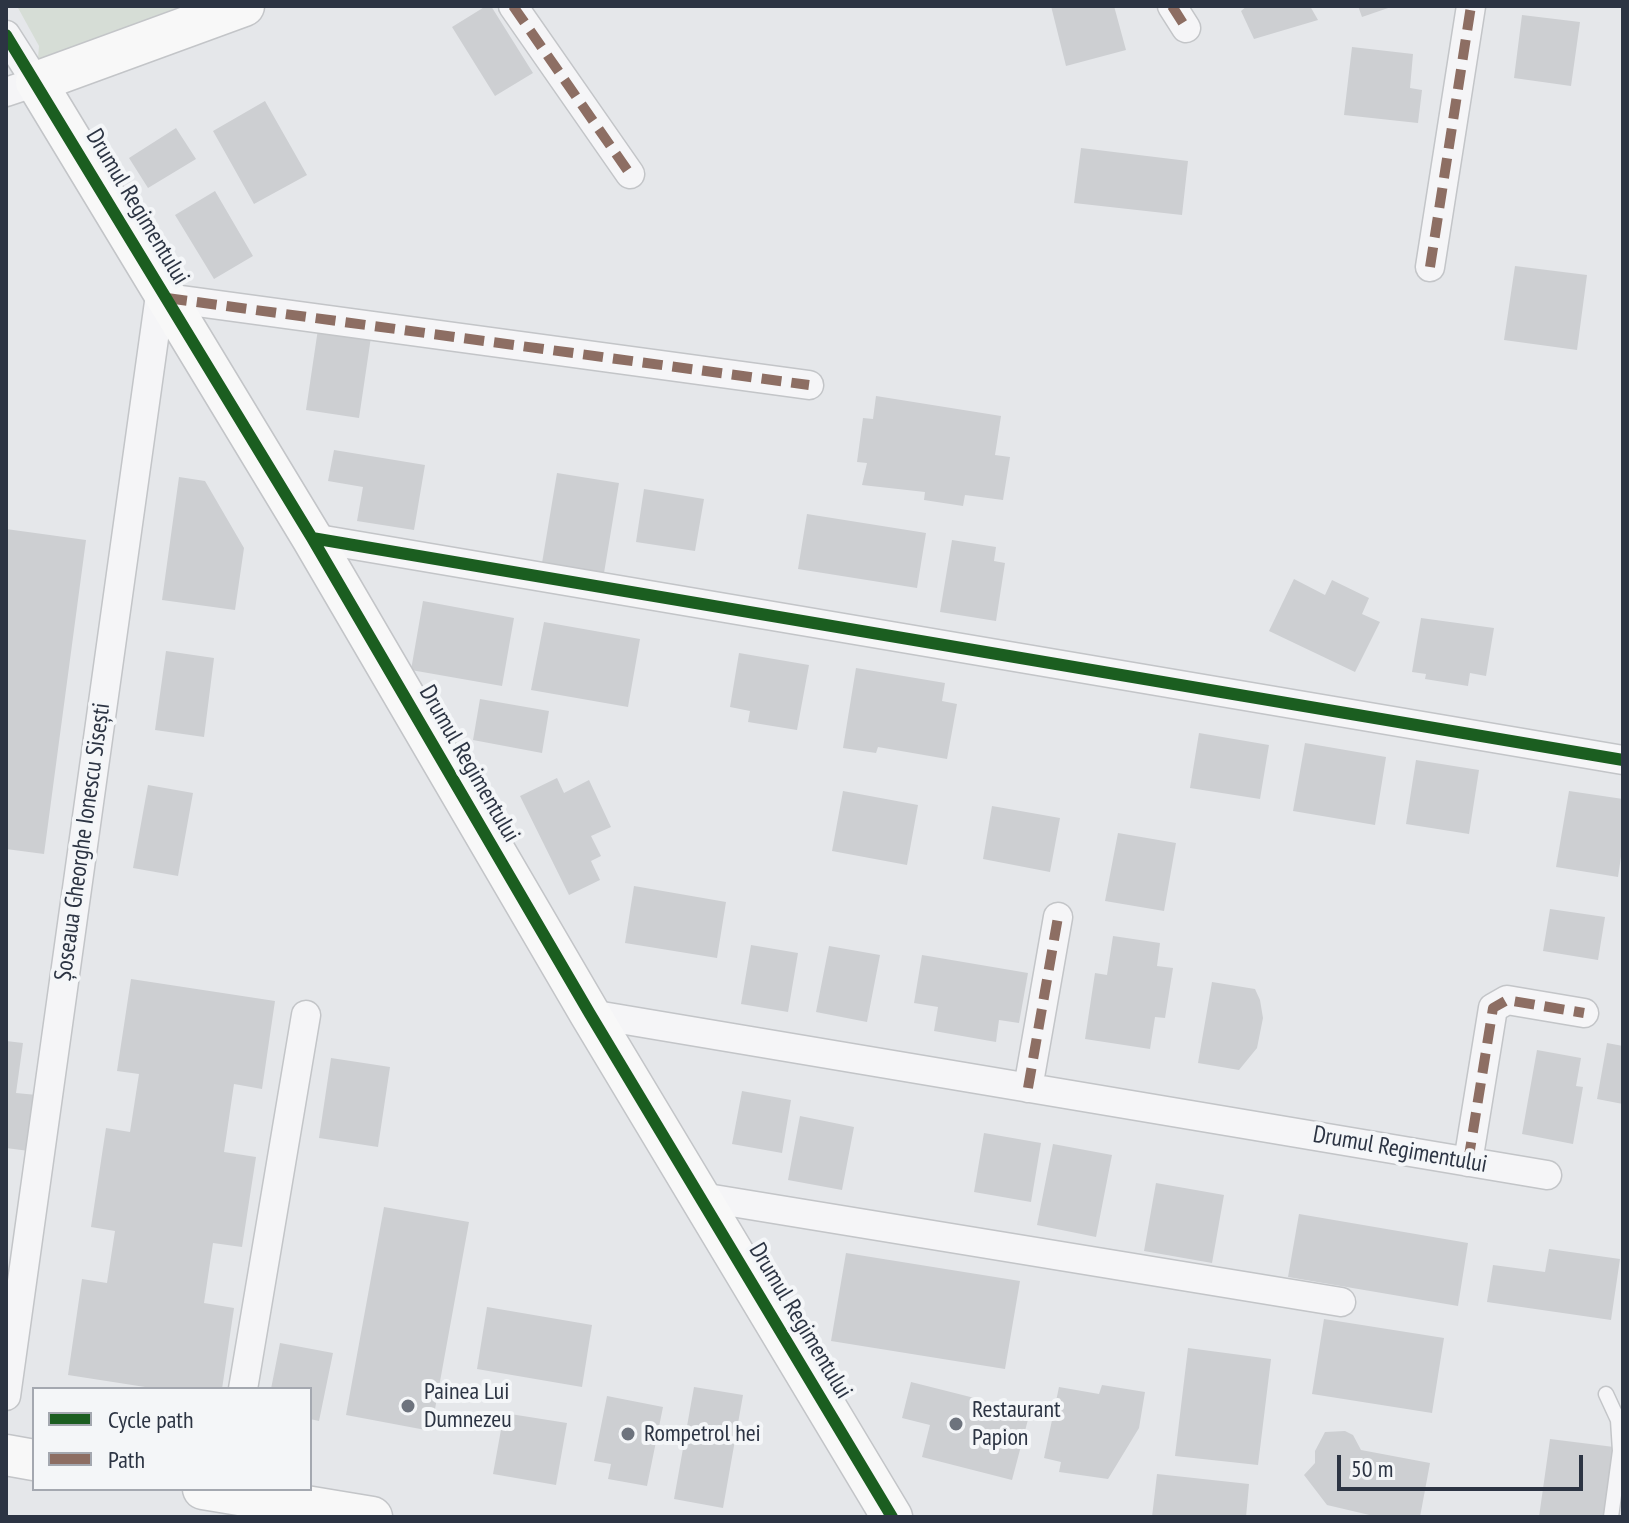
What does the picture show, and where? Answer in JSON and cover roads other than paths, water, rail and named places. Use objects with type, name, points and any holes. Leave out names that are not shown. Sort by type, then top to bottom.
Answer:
[{"type":"street","points":[[21,87],[244,6]]},
{"type":"street","points":[[513,6],[630,174]]},
{"type":"street","points":[[1430,267],[1471,6]]},
{"type":"street","name":"Drumul Regimentului","points":[[6,35],[21,87],[164,293],[312,538],[590,1014],[892,1517]]},
{"type":"street","points":[[164,293],[809,385]]},
{"type":"street","name":"Șoseaua Gheorghe Ionescu Sisești","points":[[6,1396],[164,293]]},
{"type":"street","points":[[312,538],[1623,760]]},
{"type":"street","points":[[1028,1088],[1058,917]]},
{"type":"street","points":[[1468,1162],[1493,1008],[1507,1000],[1584,1013]]},
{"type":"street","name":"Drumul Regimentului","points":[[590,1014],[1547,1175]]},
{"type":"street","points":[[243,1387],[306,1015]]},
{"type":"street","points":[[701,1197],[1341,1302]]},
{"type":"street","points":[[6,1455],[32,1460]]},
{"type":"street","points":[[221,1491],[276,1509],[372,1517]]},
{"type":"lane","points":[[1606,1394],[1618,1420],[1620,1451],[1611,1517]]},
{"type":"place","name":"Painea Lui Dumnezeu","points":[[408,1406]]},
{"type":"place","name":"Restaurant Papion","points":[[956,1424]]},
{"type":"place","name":"Rompetrol hei","points":[[628,1434]]}]
